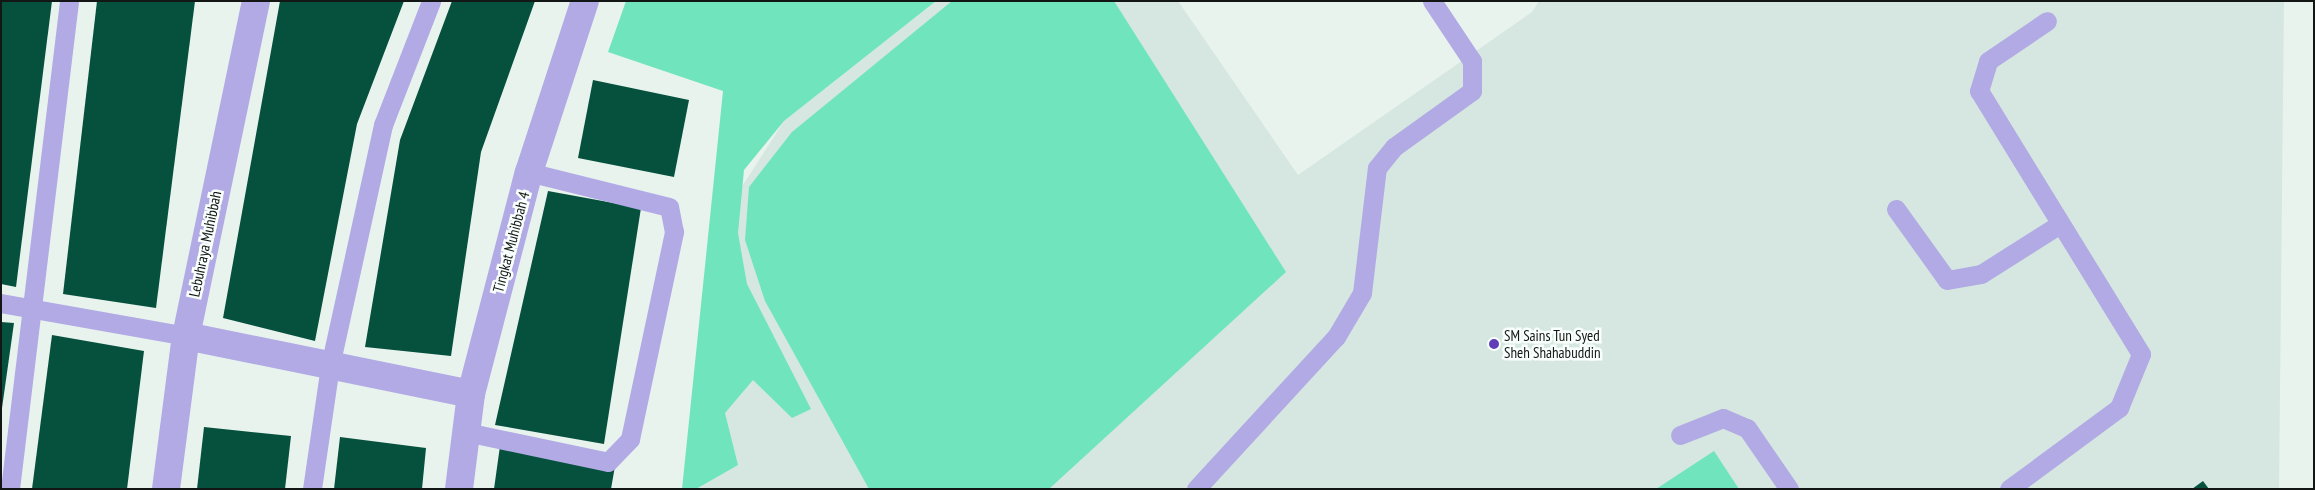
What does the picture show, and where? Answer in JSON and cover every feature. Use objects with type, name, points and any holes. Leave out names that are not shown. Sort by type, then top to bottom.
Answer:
[{"type":"street","name":"Lebuhraya Muhibbah","points":[[166,489],[186,336],[256,1]]},
{"type":"street","name":"Tingkat Muhibbah 4","points":[[459,489],[471,394],[529,172],[585,1]]},
{"type":"street","points":[[186,336],[471,394]]},
{"type":"lane","points":[[10,489],[69,1]]},
{"type":"lane","points":[[312,489],[330,366],[383,125],[431,1]]},
{"type":"lane","points":[[1196,489],[1336,337],[1362,293],[1377,168],[1394,147],[1472,91],[1472,60],[1432,1]]},
{"type":"lane","points":[[2009,489],[2119,408],[2141,354],[1979,91],[1988,61],[2047,22]]},
{"type":"lane","points":[[466,432],[608,462],[630,439],[674,232],[669,207],[529,172]]},
{"type":"lane","points":[[1896,210],[1947,280],[1981,274],[2060,224]]},
{"type":"lane","points":[[1,303],[186,336]]},
{"type":"lane","points":[[1680,434],[1723,418],[1747,428],[1789,489]]},
{"type":"shaded area","name":"SM Sains Tun Syed Sheh Shahabuddin","points":[[936,1],[1178,1],[1298,175],[1532,12],[1539,1],[2284,1],[2279,489],[682,489],[734,199],[784,121]]},
{"type":"green space","points":[[626,1],[936,1],[784,121],[744,170],[738,233],[747,284],[811,409],[792,418],[753,380],[725,413],[738,465],[696,489],[682,489],[723,91],[608,52]]},
{"type":"green space","points":[[952,1],[1114,1],[1286,272],[1049,489],[869,489],[765,301],[745,240],[749,187],[792,132]]},
{"type":"green space","points":[[1714,451],[1739,489],[1656,489]]},
{"type":"building","points":[[1,1],[52,1],[16,287],[1,284]]},
{"type":"building","points":[[97,1],[195,1],[156,308],[63,294]]},
{"type":"building","points":[[280,1],[404,1],[357,124],[315,341],[223,318]]},
{"type":"building","points":[[452,1],[535,1],[481,152],[451,356],[365,347],[400,140]]},
{"type":"building","points":[[593,80],[689,100],[674,177],[578,158]]},
{"type":"building","points":[[548,191],[641,208],[604,444],[495,425]]},
{"type":"building","points":[[1,322],[14,323],[2,408],[1,407]]},
{"type":"building","points":[[52,335],[144,351],[127,489],[32,489]]},
{"type":"building","points":[[204,427],[291,436],[285,489],[197,489]]},
{"type":"building","points":[[340,437],[426,448],[422,489],[334,489]]},
{"type":"building","points":[[500,446],[615,466],[611,489],[494,489]]},
{"type":"building","points":[[2203,481],[2209,489],[2192,489]]},
{"type":"place","name":"SM Sains Tun Syed Sheh Shahabuddin","points":[[1494,344]]}]
